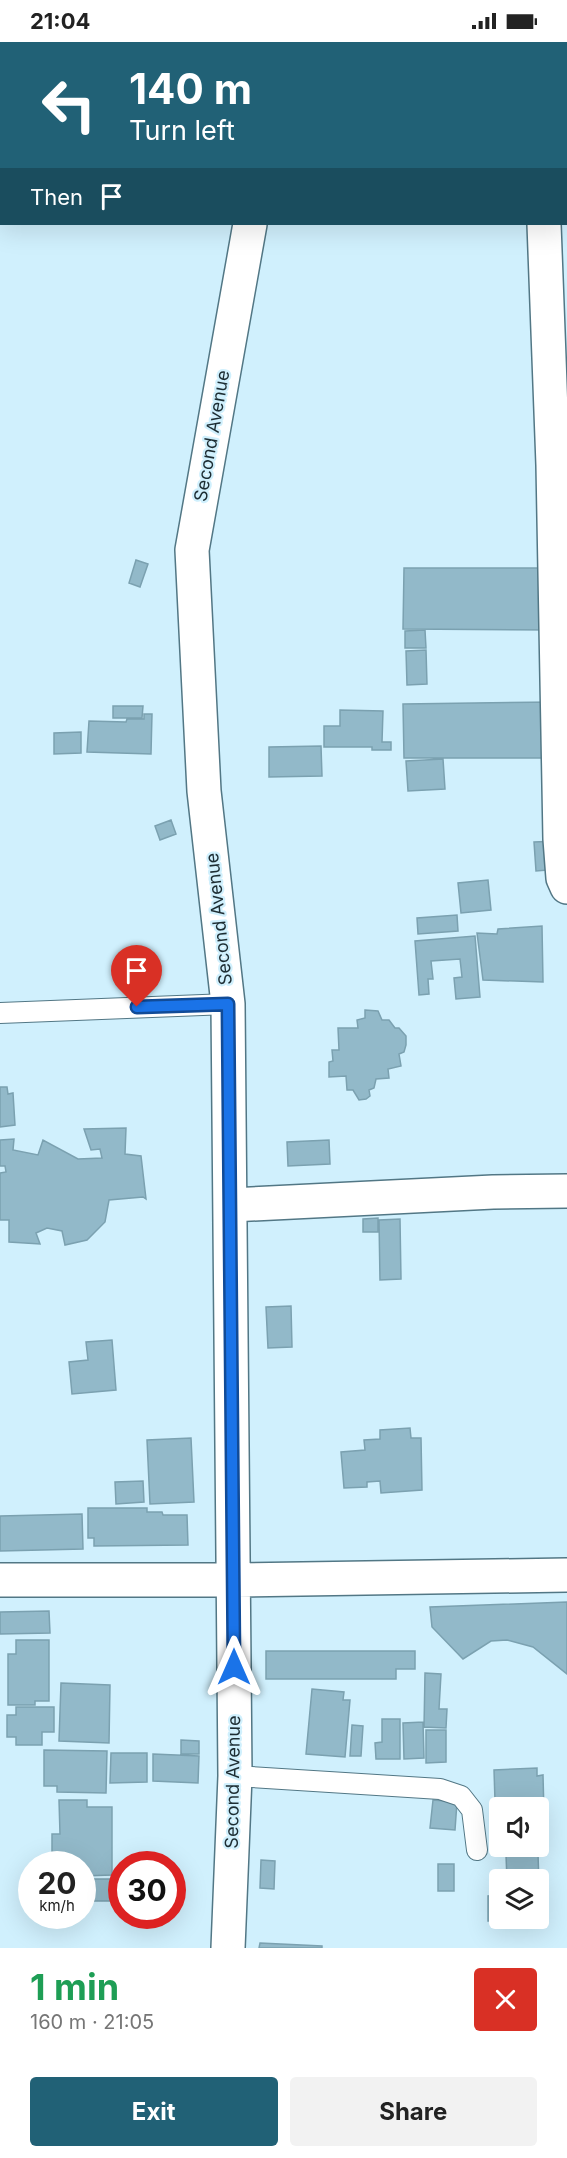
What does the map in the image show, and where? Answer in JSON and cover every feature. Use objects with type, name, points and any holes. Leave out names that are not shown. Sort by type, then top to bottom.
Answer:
[{"type":"street","name":"Second Avenue","points":[[228,1948],[235,1776],[228,1004],[204,790],[192,550],[250,225]]},
{"type":"street","points":[[544,225],[554,477],[560,839],[563,878],[567,887]]},
{"type":"street","points":[[231,1205],[493,1192],[567,1191]]},
{"type":"street","points":[[0,1580],[234,1580],[567,1575]]},
{"type":"lane","points":[[0,1012],[228,1004]]},
{"type":"lane","points":[[235,1776],[440,1788],[461,1796],[472,1810],[477,1850]]},
{"type":"building","points":[[136,560],[148,564],[140,587],[129,583]]},
{"type":"building","points":[[404,568],[553,568],[552,630],[403,629]]},
{"type":"building","points":[[425,630],[426,648],[405,648],[405,631]]},
{"type":"building","points":[[426,650],[427,684],[407,685],[406,651]]},
{"type":"building","points":[[555,702],[555,758],[404,758],[403,704]]},
{"type":"building","points":[[113,706],[143,706],[142,718],[113,718]]},
{"type":"building","points":[[340,710],[383,711],[382,742],[391,742],[391,750],[372,750],[372,747],[324,747],[324,726],[340,726]]},
{"type":"building","points":[[144,714],[152,714],[151,754],[87,752],[89,721],[126,722],[127,719],[144,719]]},
{"type":"building","points":[[81,732],[81,753],[54,754],[54,733]]},
{"type":"building","points":[[321,746],[322,776],[269,777],[269,747]]},
{"type":"building","points":[[443,759],[445,789],[408,791],[406,761]]},
{"type":"building","points":[[171,820],[176,834],[160,840],[155,826]]},
{"type":"building","points":[[558,841],[560,869],[536,871],[534,842]]},
{"type":"building","points":[[488,880],[491,910],[461,913],[458,883]]},
{"type":"building","points":[[457,915],[458,931],[418,934],[417,918]]},
{"type":"building","points":[[542,926],[543,982],[483,980],[477,933],[497,934],[498,929]]},
{"type":"building","points":[[475,936],[480,997],[456,999],[454,978],[462,977],[460,959],[431,961],[433,979],[428,979],[429,994],[419,995],[415,941]]},
{"type":"building","points":[[365,1010],[378,1011],[382,1020],[389,1020],[395,1028],[399,1028],[406,1036],[406,1045],[404,1052],[399,1054],[401,1066],[388,1069],[389,1078],[376,1079],[374,1088],[369,1090],[370,1096],[359,1100],[353,1090],[347,1090],[346,1076],[329,1077],[329,1062],[333,1061],[332,1050],[339,1050],[338,1028],[358,1028],[357,1020],[365,1018]]},
{"type":"building","points":[[0,1087],[7,1087],[8,1094],[13,1093],[15,1125],[0,1127]]},
{"type":"building","points":[[126,1128],[125,1154],[141,1156],[146,1199],[143,1197],[109,1200],[105,1222],[87,1240],[65,1245],[62,1231],[47,1228],[36,1233],[40,1244],[9,1242],[9,1220],[0,1220],[0,1173],[6,1172],[5,1166],[0,1166],[0,1140],[14,1139],[13,1150],[38,1155],[43,1140],[78,1159],[102,1158],[100,1149],[91,1150],[84,1129]]},
{"type":"building","points":[[329,1140],[330,1164],[288,1166],[287,1142]]},
{"type":"building","points":[[378,1218],[378,1232],[363,1232],[363,1219]]},
{"type":"building","points":[[400,1219],[401,1279],[380,1280],[379,1220]]},
{"type":"building","points":[[291,1306],[292,1347],[268,1348],[266,1307]]},
{"type":"building","points":[[112,1340],[116,1390],[72,1394],[69,1362],[88,1360],[86,1342]]},
{"type":"building","points":[[410,1428],[411,1438],[421,1438],[422,1490],[381,1493],[380,1481],[367,1482],[367,1487],[344,1488],[341,1452],[365,1450],[364,1440],[380,1439],[380,1430]]},
{"type":"building","points":[[191,1438],[194,1502],[150,1504],[147,1440]]},
{"type":"building","points":[[143,1481],[144,1502],[116,1504],[115,1482]]},
{"type":"building","points":[[88,1508],[147,1508],[147,1512],[162,1512],[163,1515],[187,1515],[188,1545],[94,1546],[94,1538],[88,1538]]},
{"type":"building","points":[[82,1514],[83,1549],[0,1551],[0,1516]]},
{"type":"building","points":[[567,1602],[567,1674],[533,1647],[507,1640],[491,1641],[463,1659],[432,1627],[430,1607]]},
{"type":"building","points":[[49,1611],[50,1633],[0,1634],[0,1612]]},
{"type":"building","points":[[16,1640],[49,1640],[49,1701],[35,1701],[35,1705],[8,1705],[8,1654],[16,1654]]},
{"type":"building","points":[[266,1651],[415,1651],[415,1669],[396,1669],[396,1679],[266,1679]]},
{"type":"building","points":[[425,1673],[441,1674],[439,1709],[447,1709],[446,1728],[424,1727]]},
{"type":"building","points":[[61,1683],[110,1685],[109,1743],[59,1741]]},
{"type":"building","points":[[312,1689],[344,1692],[343,1700],[350,1700],[345,1757],[306,1754]]},
{"type":"building","points":[[16,1707],[54,1707],[54,1732],[42,1732],[42,1745],[16,1745],[16,1737],[7,1737],[7,1715],[16,1715]]},
{"type":"building","points":[[382,1719],[400,1719],[400,1759],[376,1759],[375,1743],[382,1742]]},
{"type":"building","points":[[423,1722],[424,1758],[404,1759],[403,1723]]},
{"type":"building","points":[[352,1725],[363,1726],[361,1756],[350,1756]]},
{"type":"building","points":[[426,1730],[446,1730],[446,1762],[426,1763]]},
{"type":"building","points":[[181,1740],[199,1741],[199,1754],[181,1754]]},
{"type":"building","points":[[44,1750],[107,1751],[106,1793],[57,1792],[57,1786],[44,1786]]},
{"type":"building","points":[[111,1753],[147,1753],[147,1782],[110,1783]]},
{"type":"building","points":[[153,1754],[199,1756],[198,1783],[153,1781]]},
{"type":"building","points":[[537,1768],[537,1776],[543,1775],[544,1797],[495,1797],[494,1770]]},
{"type":"building","points":[[59,1800],[87,1800],[87,1807],[112,1807],[112,1851],[108,1851],[108,1875],[96,1876],[96,1851],[52,1851],[52,1834],[60,1834]]},
{"type":"building","points":[[433,1800],[457,1802],[455,1830],[430,1828]]},
{"type":"building","points":[[506,1857],[538,1857],[538,1869],[507,1869]]},
{"type":"building","points":[[261,1860],[275,1861],[274,1889],[260,1888]]},
{"type":"building","points":[[438,1864],[454,1864],[454,1891],[438,1891]]},
{"type":"building","points":[[96,1879],[108,1879],[108,1901],[96,1901]]},
{"type":"building","points":[[488,1896],[489,1896],[488,1921]]},
{"type":"building","points":[[260,1943],[322,1946],[322,1948],[259,1948]]},
{"type":"route","points":[[137,1007],[228,1004],[234,1667]]}]
